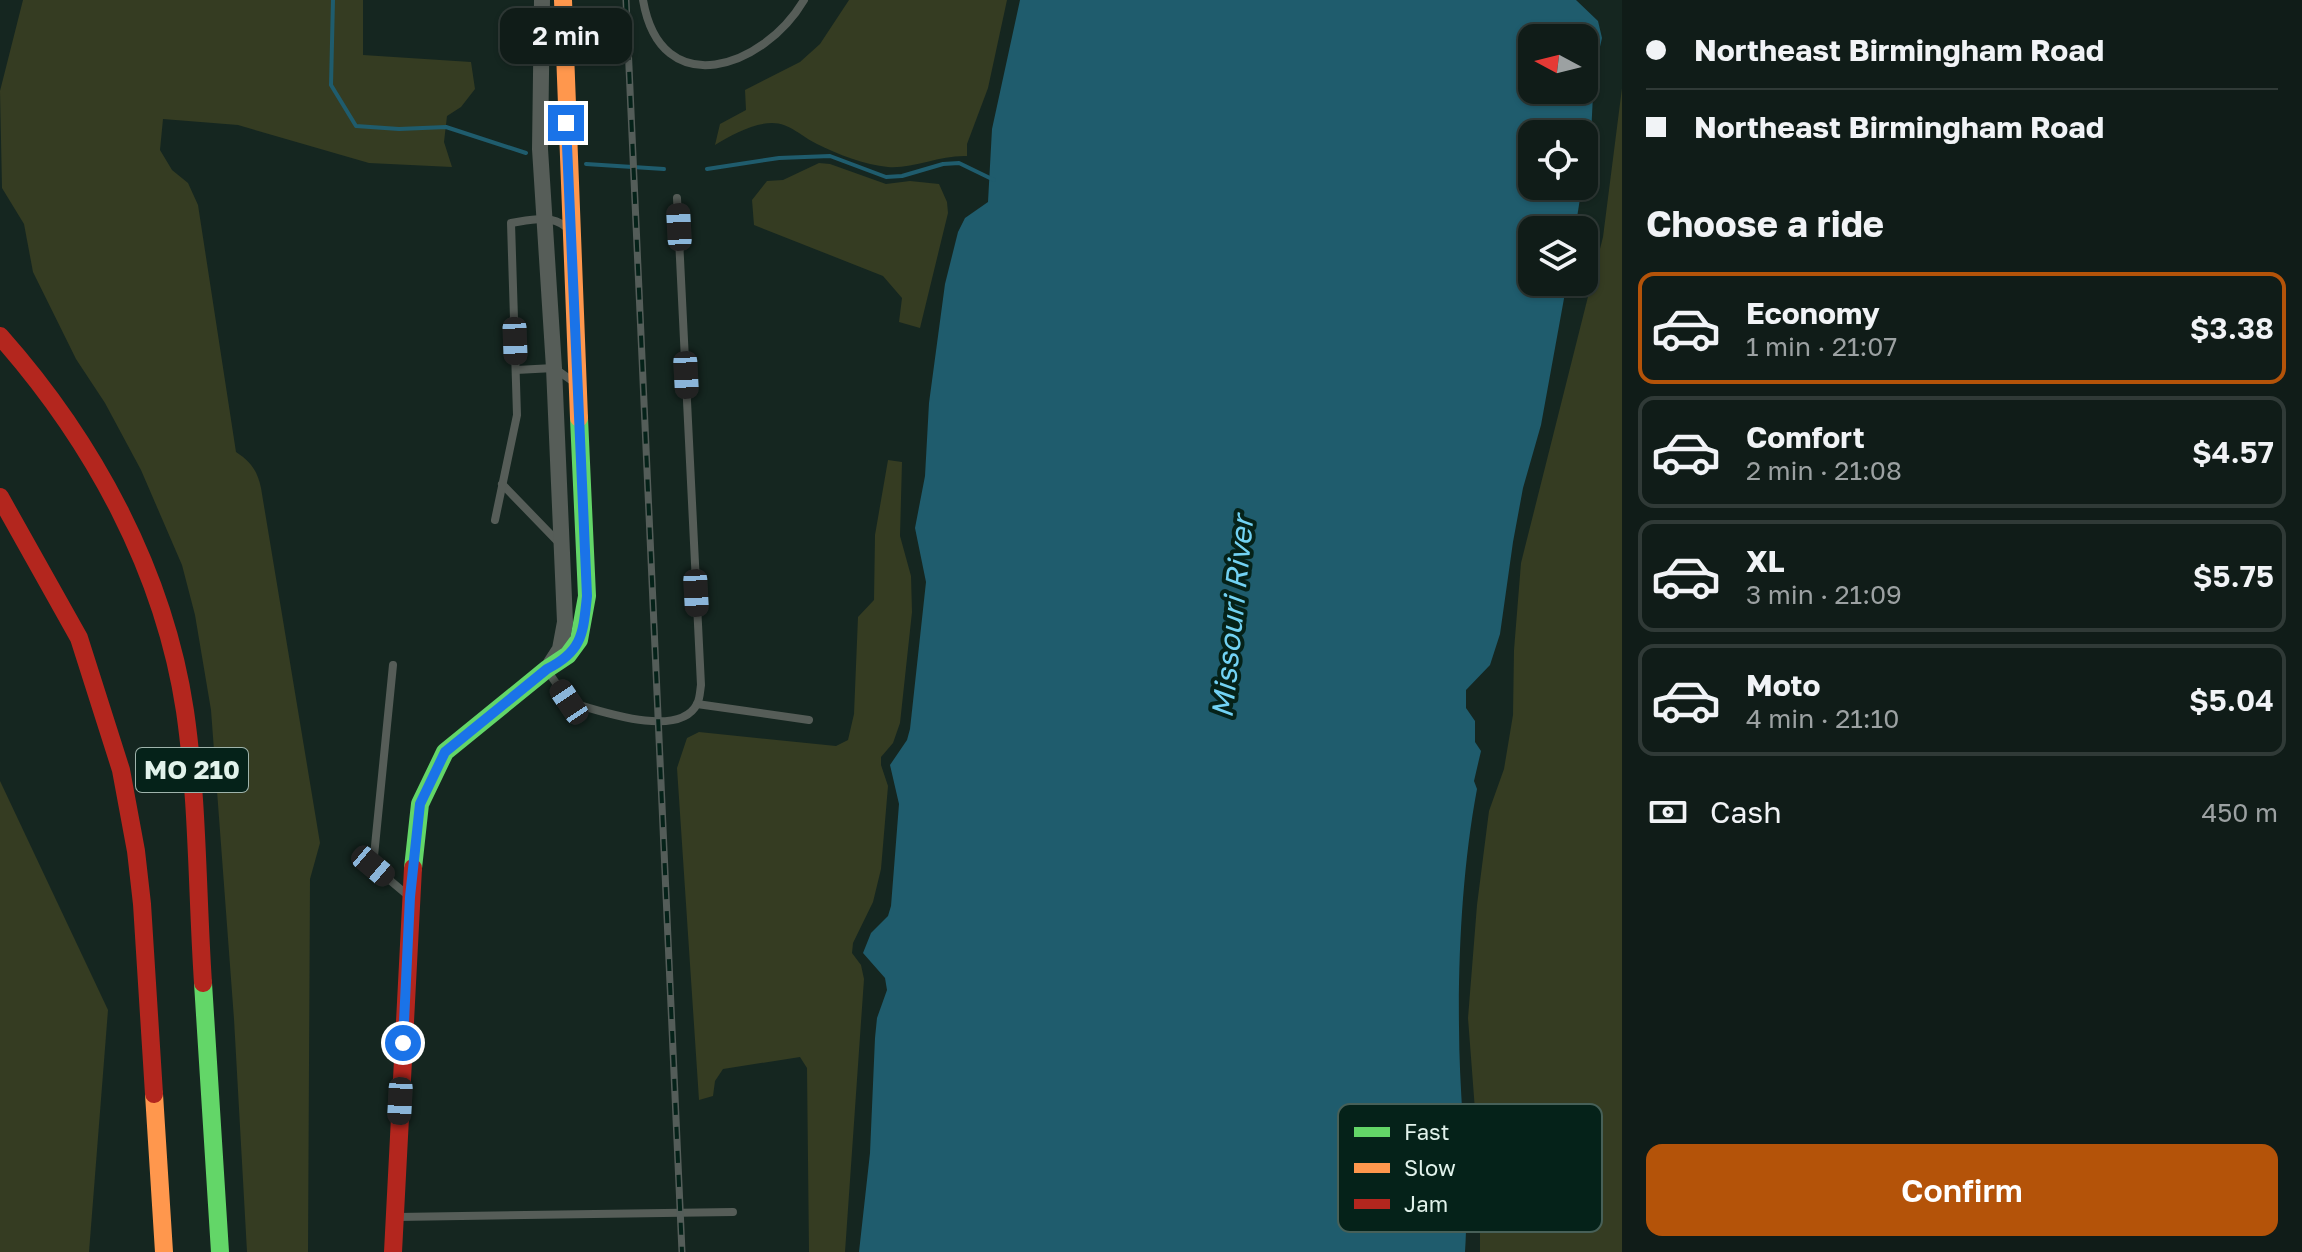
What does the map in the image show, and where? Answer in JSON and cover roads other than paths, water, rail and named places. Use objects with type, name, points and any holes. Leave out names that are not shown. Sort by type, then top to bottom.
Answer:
[{"type":"main road","points":[[393,1252],[410,897],[420,804],[445,752],[547,669],[565,660],[577,647],[583,632],[587,596],[563,0]]},
{"type":"main road","name":"MO 210","points":[[0,336],[49,394],[83,445],[143,564],[165,623],[178,674],[195,797],[201,951],[220,1252]]},
{"type":"main road","name":"MO 210","points":[[0,497],[79,638],[121,770],[142,904],[164,1252]]},
{"type":"street","points":[[542,0],[540,149],[554,368],[565,622],[560,649],[547,669]]},
{"type":"lane","points":[[643,0],[646,16],[668,52],[678,61],[694,66],[711,66],[754,52],[775,35],[804,0]]},
{"type":"lane","points":[[547,669],[569,702],[640,721],[658,722],[688,715],[697,704],[701,685],[677,198]]},
{"type":"lane","points":[[495,520],[517,415],[511,223],[545,219],[559,221],[570,230]]},
{"type":"lane","points":[[516,370],[554,368],[577,386]]},
{"type":"lane","points":[[502,484],[563,548]]},
{"type":"lane","points":[[393,665],[373,866],[410,897]]},
{"type":"lane","points":[[697,704],[809,720]]},
{"type":"lane","points":[[394,1217],[733,1212]]},
{"type":"water","name":"Missouri River","points":[[1020,0],[1576,0],[1598,21],[1602,38],[1598,56],[1598,24],[1518,24],[1518,104],[1593,104],[1592,120],[1518,120],[1518,200],[1580,200],[1577,216],[1518,216],[1518,296],[1564,296],[1541,425],[1523,488],[1500,634],[1490,665],[1466,690],[1466,708],[1475,721],[1475,742],[1481,751],[1474,781],[1477,789],[1462,908],[1459,968],[1461,1104],[1338,1104],[1338,1232],[1465,1232],[1465,1252],[859,1252],[870,1153],[877,1018],[887,990],[885,978],[863,953],[871,933],[888,916],[891,906],[899,804],[890,765],[907,740],[910,729],[926,582],[915,528],[925,476],[929,403],[945,284],[958,232],[965,218],[988,202],[992,129]]},
{"type":"waterway","points":[[333,0],[331,85],[356,126],[399,129],[446,127],[526,153]]},
{"type":"waterway","points":[[707,169],[779,158],[830,156],[886,177],[959,163],[994,180]]},
{"type":"waterway","points":[[586,164],[664,169]]},
{"type":"railway","points":[[626,0],[682,1252]]}]
